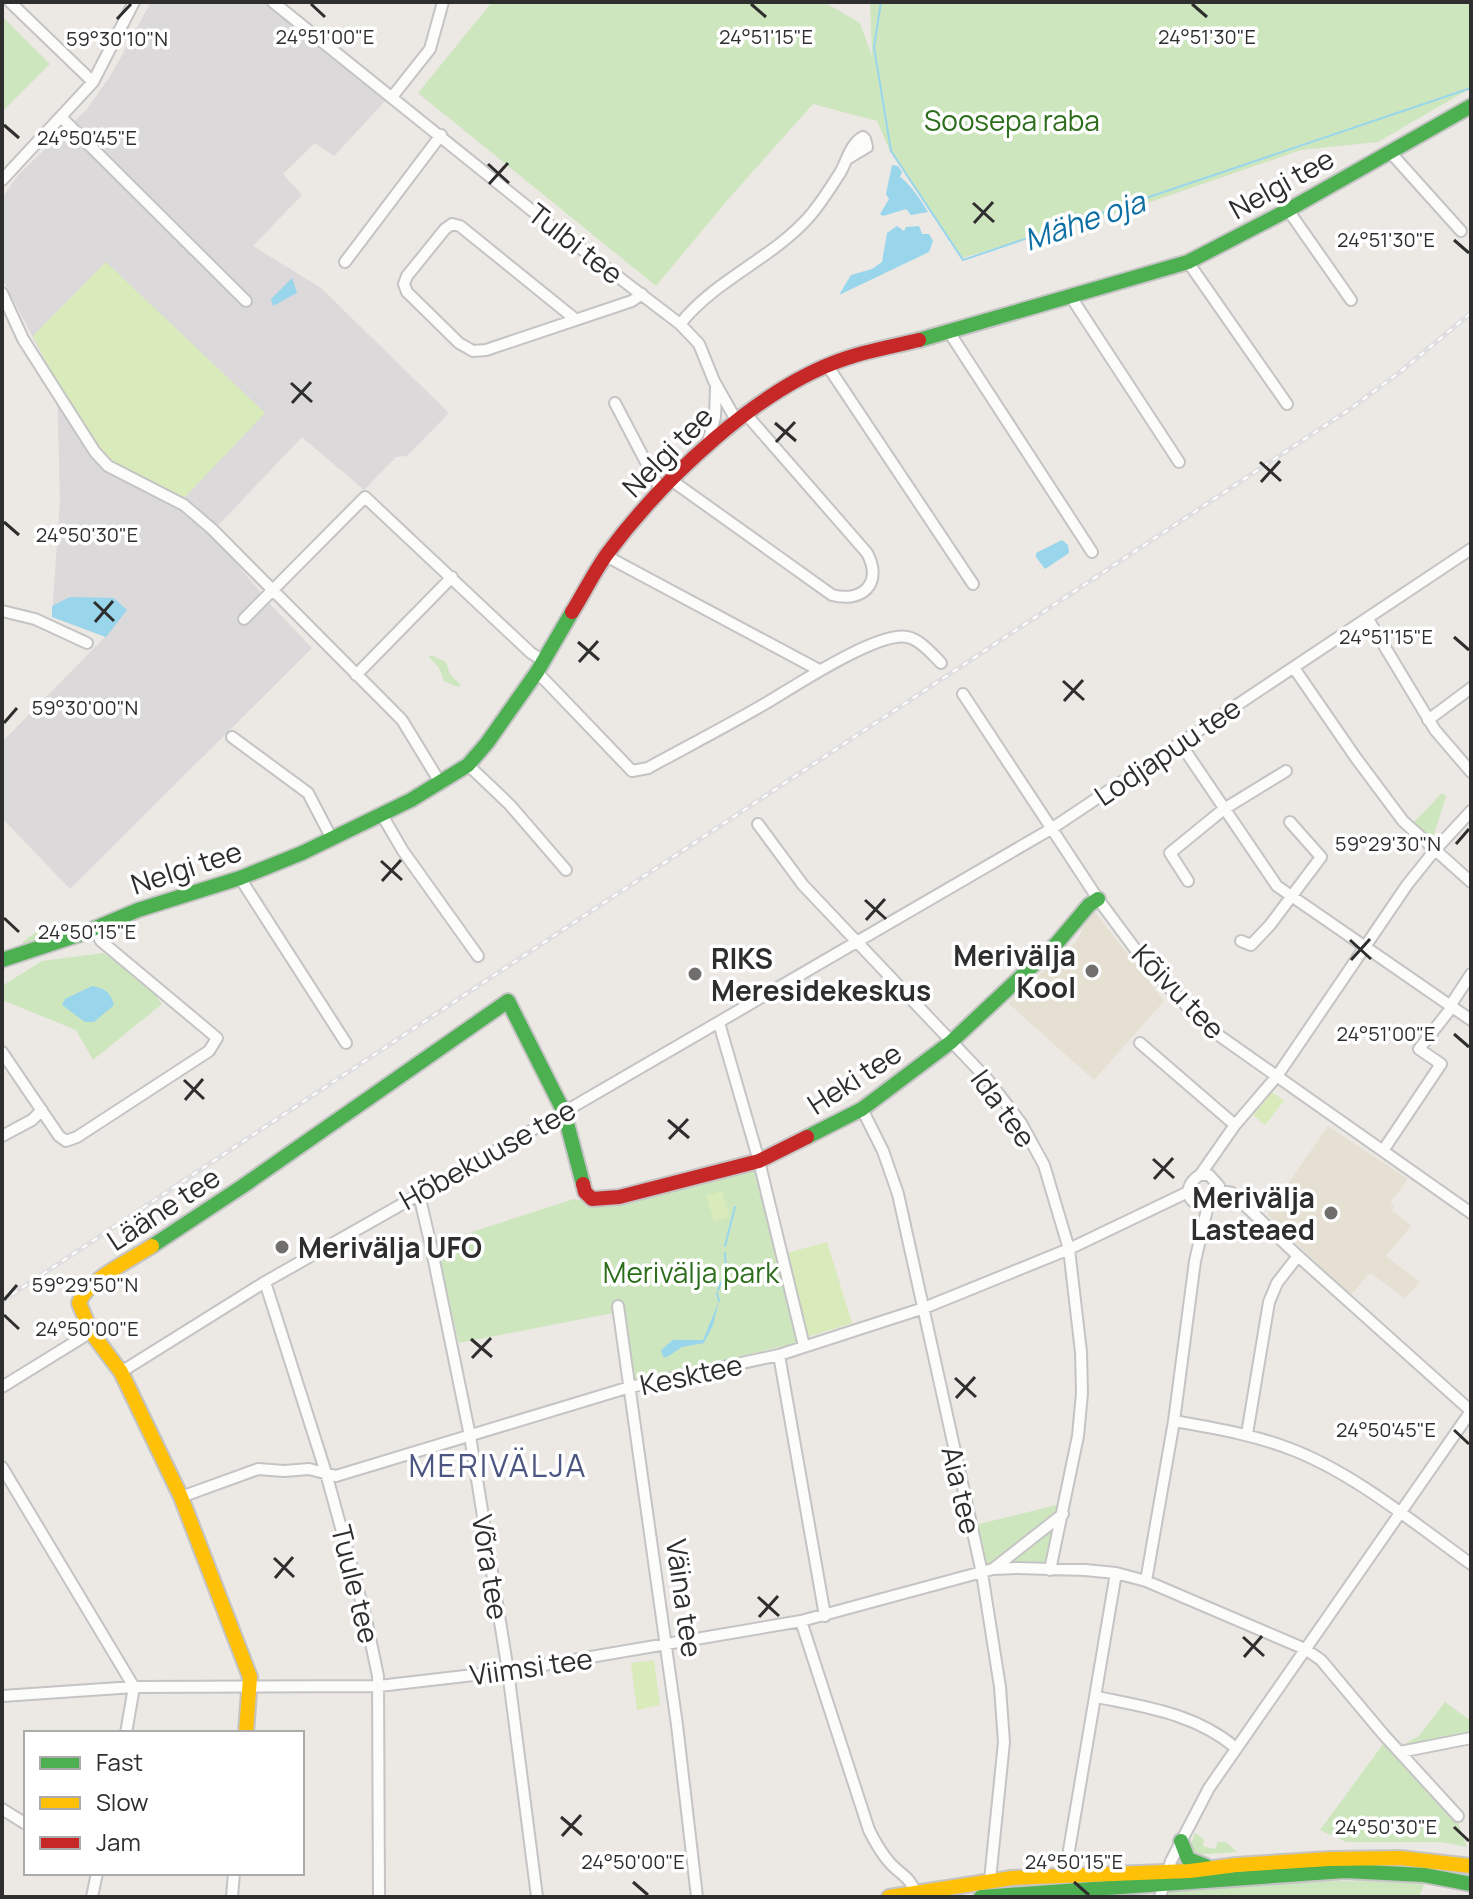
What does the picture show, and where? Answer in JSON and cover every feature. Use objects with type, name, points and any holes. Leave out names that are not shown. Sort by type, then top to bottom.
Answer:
[{"type":"street","points":[[10,2],[93,82]]},
{"type":"street","points":[[2,180],[93,82],[134,2]]},
{"type":"street","name":"Tulbi tee","points":[[273,2],[545,221],[680,324],[699,344],[717,385],[740,417],[867,553],[873,571],[869,585],[864,592],[850,598],[832,595],[666,485]]},
{"type":"street","points":[[392,97],[430,49],[443,2]]},
{"type":"street","name":"Nelgi tee","points":[[2,960],[138,910],[240,878],[382,815],[441,784],[468,765],[541,667],[606,556],[666,485],[708,442],[740,417],[827,365],[1188,262],[1288,210],[1471,106]]},
{"type":"street","points":[[62,118],[246,301]]},
{"type":"street","points":[[345,262],[441,135]]},
{"type":"street","points":[[1390,152],[1461,231]]},
{"type":"street","points":[[680,324],[695,305],[771,251],[808,218],[847,159]]},
{"type":"street","points":[[1288,210],[1351,300]]},
{"type":"street","points":[[575,319],[460,226],[452,224],[426,252],[404,284],[407,292],[448,333],[473,351],[486,350],[632,301],[642,294]]},
{"type":"street","points":[[1188,262],[1287,404]]},
{"type":"street","points":[[2,293],[23,339],[95,452],[108,466],[184,505],[212,529],[402,720],[441,784]]},
{"type":"street","points":[[1071,297],[1179,462]]},
{"type":"street","points":[[949,332],[1092,552]]},
{"type":"street","points":[[827,365],[973,584]]},
{"type":"street","points":[[708,442],[715,417],[717,385]]},
{"type":"street","points":[[615,403],[666,485]]},
{"type":"street","points":[[244,619],[365,497],[531,653],[632,771],[648,768],[768,702],[819,670],[884,640],[907,637],[941,663]]},
{"type":"street","name":"Lodjapuu tee","points":[[857,943],[1051,829],[1471,549]]},
{"type":"street","points":[[606,556],[819,670]]},
{"type":"street","points":[[356,675],[452,577]]},
{"type":"street","points":[[2,611],[35,619],[87,643]]},
{"type":"street","points":[[1368,619],[1428,720],[1471,772]]},
{"type":"street","points":[[1294,668],[1403,821],[1471,882]]},
{"type":"street","points":[[1428,720],[1471,688]]},
{"type":"street","name":"Kõivu tee","points":[[963,694],[1098,899],[1147,965],[1207,1027],[1471,1213]]},
{"type":"street","points":[[232,737],[308,793],[332,839]]},
{"type":"street","points":[[1180,743],[1266,874],[1290,897],[1471,1020]]},
{"type":"street","points":[[468,765],[510,805],[566,870]]},
{"type":"street","points":[[1188,881],[1170,853],[1224,809],[1286,771]]},
{"type":"street","points":[[1200,1175],[1214,1177],[1220,1191],[1216,1200],[1208,1205],[1194,1202],[1188,1192],[1192,1180],[1200,1175],[1235,1125],[1277,1076],[1364,946],[1435,850],[1471,811]]},
{"type":"street","points":[[382,815],[403,851],[478,956]]},
{"type":"street","points":[[1241,941],[1251,945],[1270,925],[1321,857],[1290,822]]},
{"type":"street","name":"Ida tee","points":[[758,824],[803,885],[988,1080],[1021,1123],[1044,1165],[1069,1249],[1081,1352],[1082,1393],[1078,1436],[1050,1570]]},
{"type":"street","points":[[240,878],[346,1043]]},
{"type":"street","name":"Heki tee","points":[[564,1112],[585,1192],[592,1199],[606,1200],[759,1161],[862,1109],[909,1076],[951,1042],[1057,943],[1089,905],[1098,899]]},
{"type":"street","points":[[2,1052],[59,1136],[66,1141],[77,1137],[209,1051],[217,1038],[101,941],[94,928]]},
{"type":"street","name":"Hõbekuuse tee","points":[[121,1372],[265,1282],[857,943]]},
{"type":"street","points":[[1384,1149],[1441,1064],[1419,1049],[1471,974]]},
{"type":"street","name":"Lääne tee","points":[[246,1731],[250,1677],[181,1497],[121,1372],[91,1332],[79,1303],[80,1298],[92,1285],[243,1186],[508,1001],[564,1112]]},
{"type":"street","points":[[719,1023],[759,1161],[804,1346]]},
{"type":"street","points":[[1140,1043],[1235,1125]]},
{"type":"street","name":"Aia tee","points":[[862,1109],[883,1151],[898,1194],[982,1573],[1000,1687],[1004,1742],[990,1880]]},
{"type":"street","points":[[2,1136],[32,1120],[42,1110]]},
{"type":"street","points":[[1163,1885],[1205,1794],[1471,1411],[1232,1193],[1220,1191]]},
{"type":"street","name":"Kesktee","points":[[181,1497],[258,1469],[309,1469],[336,1476],[630,1387],[779,1355],[924,1308],[1069,1249],[1188,1192]]},
{"type":"street","name":"Võra tee","points":[[416,1194],[431,1246],[470,1436],[508,1671],[537,1897]]},
{"type":"street","points":[[1146,1581],[1174,1421],[1195,1261],[1208,1205]]},
{"type":"street","points":[[1247,1434],[1269,1302],[1277,1283],[1298,1256]]},
{"type":"street","name":"Tuule tee","points":[[265,1282],[326,1473],[366,1619],[379,1686],[379,1897]]},
{"type":"street","name":"Väina tee","points":[[618,1306],[697,1897]]},
{"type":"street","points":[[2,1387],[91,1332]]},
{"type":"street","points":[[779,1355],[825,1616]]},
{"type":"street","points":[[1174,1421],[1247,1434],[1291,1448],[1333,1469],[1471,1564]]},
{"type":"street","points":[[2,1467],[134,1687],[126,1731]]},
{"type":"street","points":[[993,1569],[1063,1514]]},
{"type":"street","name":"Viimsi tee","points":[[2,1696],[134,1687],[379,1686],[508,1671],[801,1621],[993,1569],[1116,1573],[1146,1581],[1305,1649],[1321,1660],[1458,1816]]},
{"type":"street","points":[[1041,1894],[1066,1868],[1116,1573]]},
{"type":"street","points":[[801,1621],[869,1830],[886,1858],[912,1881],[915,1892]]},
{"type":"street","points":[[1097,1697],[1167,1712],[1203,1726],[1236,1748]]},
{"type":"street","points":[[1400,1752],[1471,1738]]},
{"type":"street","points":[[2,1809],[24,1823]]},
{"type":"street","points":[[1181,1841],[1183,1852],[1193,1864],[1214,1867],[1409,1856],[1471,1866]]},
{"type":"street","points":[[889,1897],[1066,1868],[1163,1885],[1214,1867]]},
{"type":"street","points":[[981,1897],[1345,1871],[1414,1874],[1471,1884]]},
{"type":"street","points":[[92,1897],[97,1875]]},
{"type":"street","points":[[232,1897],[234,1875]]},
{"type":"shaded area","points":[[151,2],[263,2],[388,98],[334,156],[315,143],[283,174],[302,195],[253,246],[321,288],[449,413],[407,456],[396,457],[364,490],[302,437],[211,533],[271,605],[312,648],[70,889],[2,818],[2,742],[105,637],[52,617],[60,500],[57,384],[2,278],[2,198],[19,174],[87,109],[111,75]]},
{"type":"shaded area","name":"Merivälja Kool","points":[[1092,908],[1164,1001],[1094,1080],[1008,1003],[1077,941]]},
{"type":"shaded area","name":"Merivälja Lasteaed","points":[[1328,1126],[1408,1179],[1390,1203],[1395,1206],[1392,1210],[1411,1226],[1386,1256],[1420,1282],[1405,1298],[1370,1273],[1350,1296],[1267,1214]]},
{"type":"green space","name":"Soosepa raba","points":[[492,2],[824,2],[860,23],[872,56],[870,2],[1471,2],[1471,88],[1378,142],[1301,150],[1136,207],[962,258],[890,151],[877,121],[813,104],[656,286],[418,93]]},
{"type":"green space","points":[[2,16],[50,64],[2,112]]},
{"type":"green space","points":[[106,262],[265,413],[184,498],[107,459],[57,384],[33,336]]},
{"type":"green space","points":[[431,655],[446,662],[450,674],[461,685],[458,687],[444,681],[439,668],[429,657]]},
{"type":"green space","points":[[1442,793],[1446,796],[1433,838],[1414,822]]},
{"type":"green space","points":[[70,923],[71,932],[25,946],[22,943],[44,929]]},
{"type":"green space","points":[[103,953],[145,981],[162,1004],[93,1060],[76,1030],[2,1000],[2,986],[42,961]]},
{"type":"green space","points":[[1272,1092],[1284,1101],[1265,1125],[1253,1115]]},
{"type":"green space","name":"Merivälja park","points":[[754,1164],[797,1343],[624,1383],[613,1313],[459,1343],[435,1244],[574,1199],[598,1203]]},
{"type":"green space","points":[[722,1191],[730,1217],[714,1222],[706,1196]]},
{"type":"green space","points":[[827,1242],[852,1323],[804,1338],[783,1254]]},
{"type":"green space","points":[[1061,1504],[1046,1563],[985,1565],[975,1525]]},
{"type":"green space","points":[[654,1660],[660,1705],[637,1710],[631,1663]]},
{"type":"green space","points":[[1445,1702],[1471,1721],[1471,1734],[1410,1747],[1404,1744],[1419,1736]]},
{"type":"green space","points":[[1384,1743],[1457,1820],[1467,1847],[1441,1842],[1346,1842],[1320,1830]]},
{"type":"green space","points":[[1195,1833],[1204,1839],[1203,1846],[1215,1849],[1218,1842],[1226,1842],[1237,1852],[1195,1855],[1189,1850]]},
{"type":"green space","points":[[1269,1882],[1425,1882],[1419,1897],[1164,1897],[1167,1890]]},
{"type":"water","points":[[892,165],[898,166],[902,172],[900,177],[928,212],[911,215],[906,209],[883,216],[880,214],[889,199],[886,194]]},
{"type":"water","points":[[897,226],[904,231],[906,227],[919,226],[922,234],[929,234],[933,241],[929,252],[839,295],[851,275],[872,269],[882,262],[887,233]]},
{"type":"water","points":[[292,278],[297,293],[273,306],[271,299]]},
{"type":"water","points":[[1062,540],[1068,545],[1069,553],[1045,569],[1036,553]]},
{"type":"water","points":[[70,597],[114,598],[127,610],[106,637],[52,617],[52,606]]},
{"type":"water","points":[[92,986],[107,992],[114,1005],[94,1022],[85,1022],[62,1005],[65,999]]},
{"type":"water","points":[[719,1301],[713,1325],[704,1343],[682,1347],[663,1357],[661,1350],[673,1340],[703,1340]]},
{"type":"waterway","name":"Mähe oja","points":[[881,2],[874,47],[891,151],[963,260],[1471,88]]},
{"type":"waterway","points":[[725,1246],[735,1207]]},
{"type":"waterway","points":[[718,1290],[726,1272],[725,1253]]},
{"type":"waterway","points":[[717,1293],[719,1301]]},
{"type":"railway","points":[[2,1301],[1350,409],[1471,313]]},
{"type":"traffic: fast","points":[[919,340],[1188,262],[1288,210],[1471,106]]},
{"type":"traffic: fast","points":[[2,960],[81,934],[138,910],[240,878],[302,853],[411,800],[468,765],[487,743],[537,672],[572,612]]},
{"type":"traffic: fast","points":[[807,1137],[862,1109],[951,1042],[1057,943],[1089,905],[1098,899]]},
{"type":"traffic: fast","points":[[152,1246],[508,1001],[564,1112],[583,1184]]},
{"type":"traffic: fast","points":[[1181,1841],[1188,1859],[1206,1866]]},
{"type":"traffic: fast","points":[[981,1897],[1345,1871],[1424,1875],[1471,1884]]},
{"type":"traffic: slow","points":[[152,1246],[100,1279],[79,1303],[91,1332],[121,1372],[181,1497],[250,1677],[246,1731]]},
{"type":"traffic: slow","points":[[889,1897],[1012,1878],[1190,1871],[1329,1859],[1400,1858],[1471,1866]]},
{"type":"traffic: jam","points":[[572,612],[602,561],[655,496],[746,413],[813,372],[856,355],[919,340]]},
{"type":"traffic: jam","points":[[583,1184],[585,1192],[592,1199],[619,1197],[759,1161],[807,1137]]},
{"type":"place","name":"Merivälja Kool","points":[[1092,971]]},
{"type":"place","name":"RIKS Meresidekeskus","points":[[695,974]]},
{"type":"place","name":"Merivälja Lasteaed","points":[[1331,1213]]},
{"type":"place","name":"Merivälja UFO","points":[[282,1247]]},
{"type":"district","name":"MERIVÄLJA","points":[[498,1465]]}]
